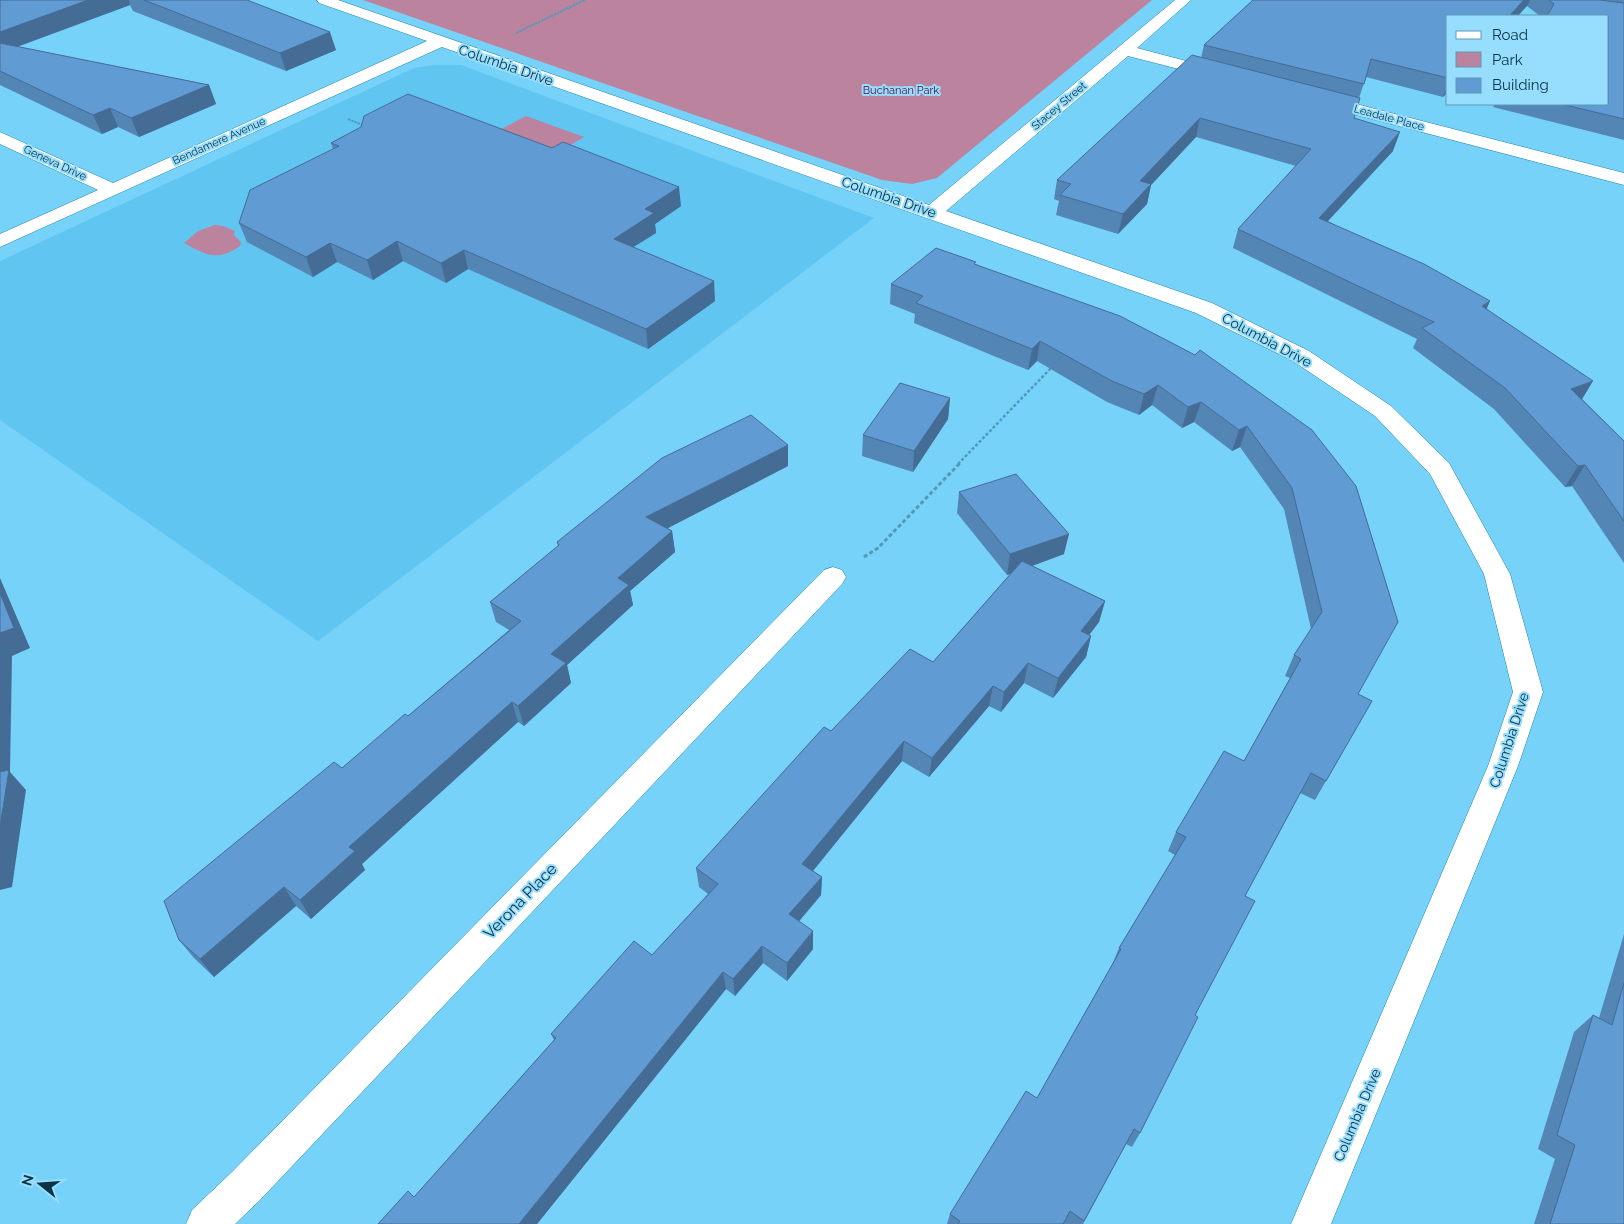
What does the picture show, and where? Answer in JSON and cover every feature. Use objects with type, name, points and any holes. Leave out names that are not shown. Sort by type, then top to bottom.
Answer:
[{"type":"street","name":"Columbia Drive","points":[[324,0],[439,42],[933,212],[1204,308],[1301,356],[1383,411],[1440,469],[1497,574],[1528,692],[1503,766],[1311,1224]]},
{"type":"street","name":"Stacey Street","points":[[933,212],[1184,0]]},
{"type":"street","name":"Bendamere Avenue","points":[[0,241],[111,189],[439,42]]},
{"type":"street","points":[[1125,50],[1231,77]]},
{"type":"street","name":"Leadale Place","points":[[1308,97],[1624,179]]},
{"type":"street","name":"Geneva Drive","points":[[0,137],[111,189]]},
{"type":"street","name":"Verona Place","points":[[206,1224],[246,1186],[833,577]]},
{"type":"path","points":[[461,49],[477,41],[498,42],[585,0]]},
{"type":"path","points":[[833,577],[878,548],[1057,362]]},
{"type":"shaded area","points":[[433,65],[461,65],[874,218],[318,641],[0,420],[0,261],[414,68]]},
{"type":"green space","name":"Buchanan Park","points":[[363,0],[1152,0],[937,178],[912,184],[882,180]]},
{"type":"green space","points":[[526,116],[584,137],[548,158],[490,135]]},
{"type":"green space","points":[[215,225],[235,231],[234,235],[241,242],[240,246],[225,254],[212,255],[184,243],[198,231]]},
{"type":"building","points":[[0,0],[88,0],[0,32]]},
{"type":"building","points":[[144,0],[247,0],[330,32],[280,53]]},
{"type":"building","points":[[1253,0],[1524,0],[1510,15],[1446,15],[1446,78],[1371,59],[1364,84],[1204,45]]},
{"type":"building","points":[[1549,0],[1600,0],[1624,3],[1624,119],[1565,105],[1609,105],[1609,15],[1548,15],[1554,4]]},
{"type":"building","points":[[0,43],[209,85],[131,118],[110,108],[93,115],[0,71]]},
{"type":"building","points":[[1192,55],[1360,98],[1354,118],[1400,132],[1319,218],[1424,264],[1490,301],[1482,306],[1593,381],[1571,389],[1624,441],[1624,521],[1585,465],[1578,466],[1505,388],[1422,328],[1434,322],[1238,229],[1311,149],[1200,118],[1140,181],[1151,184],[1123,214],[1060,195],[1071,184],[1057,180]]},
{"type":"building","points":[[408,94],[552,148],[563,142],[679,187],[645,209],[654,213],[614,239],[714,281],[646,329],[464,250],[441,263],[397,241],[367,260],[330,243],[306,257],[239,223],[250,190],[339,146],[331,143],[361,127],[364,116]]},
{"type":"building","points":[[936,248],[976,262],[974,264],[1120,316],[1195,355],[1200,350],[1312,430],[1356,486],[1398,622],[1358,694],[1372,701],[1326,781],[1311,773],[1245,896],[1255,901],[1195,1015],[1198,1017],[1140,1133],[1134,1129],[1084,1221],[1070,1211],[1063,1224],[958,1224],[960,1221],[950,1214],[1026,1091],[1037,1098],[1121,949],[1119,948],[1186,837],[1176,832],[1224,751],[1244,761],[1301,659],[1294,655],[1322,612],[1292,488],[1247,426],[1239,430],[1201,402],[1188,407],[1158,385],[1144,394],[1112,381],[1040,341],[1032,349],[916,303],[923,296],[891,284]]},
{"type":"building","points":[[900,383],[950,398],[914,451],[863,435]]},
{"type":"building","points":[[751,415],[788,445],[646,517],[672,531],[618,578],[629,585],[551,654],[566,663],[518,706],[512,702],[349,847],[355,851],[300,900],[284,887],[200,959],[179,940],[164,901],[334,762],[342,768],[405,714],[408,716],[521,621],[490,602],[559,545],[557,542],[662,458]]},
{"type":"building","points":[[1016,474],[1069,534],[1010,554],[959,492]]},
{"type":"building","points":[[1022,561],[1105,601],[1081,631],[1091,636],[1058,678],[1028,663],[1004,692],[993,686],[932,758],[904,741],[802,864],[822,877],[789,914],[813,931],[787,963],[762,946],[733,979],[723,972],[519,1224],[378,1224],[408,1191],[414,1197],[556,1038],[551,1034],[634,941],[652,955],[718,884],[696,868],[824,727],[831,731],[910,649],[933,662]]},
{"type":"building","points":[[0,593],[14,628],[0,633]]},
{"type":"building","points":[[9,770],[0,827],[0,772]]},
{"type":"building","points":[[1624,983],[1624,1224],[1550,1224],[1575,1145],[1557,1135],[1593,1015],[1612,1025]]}]
